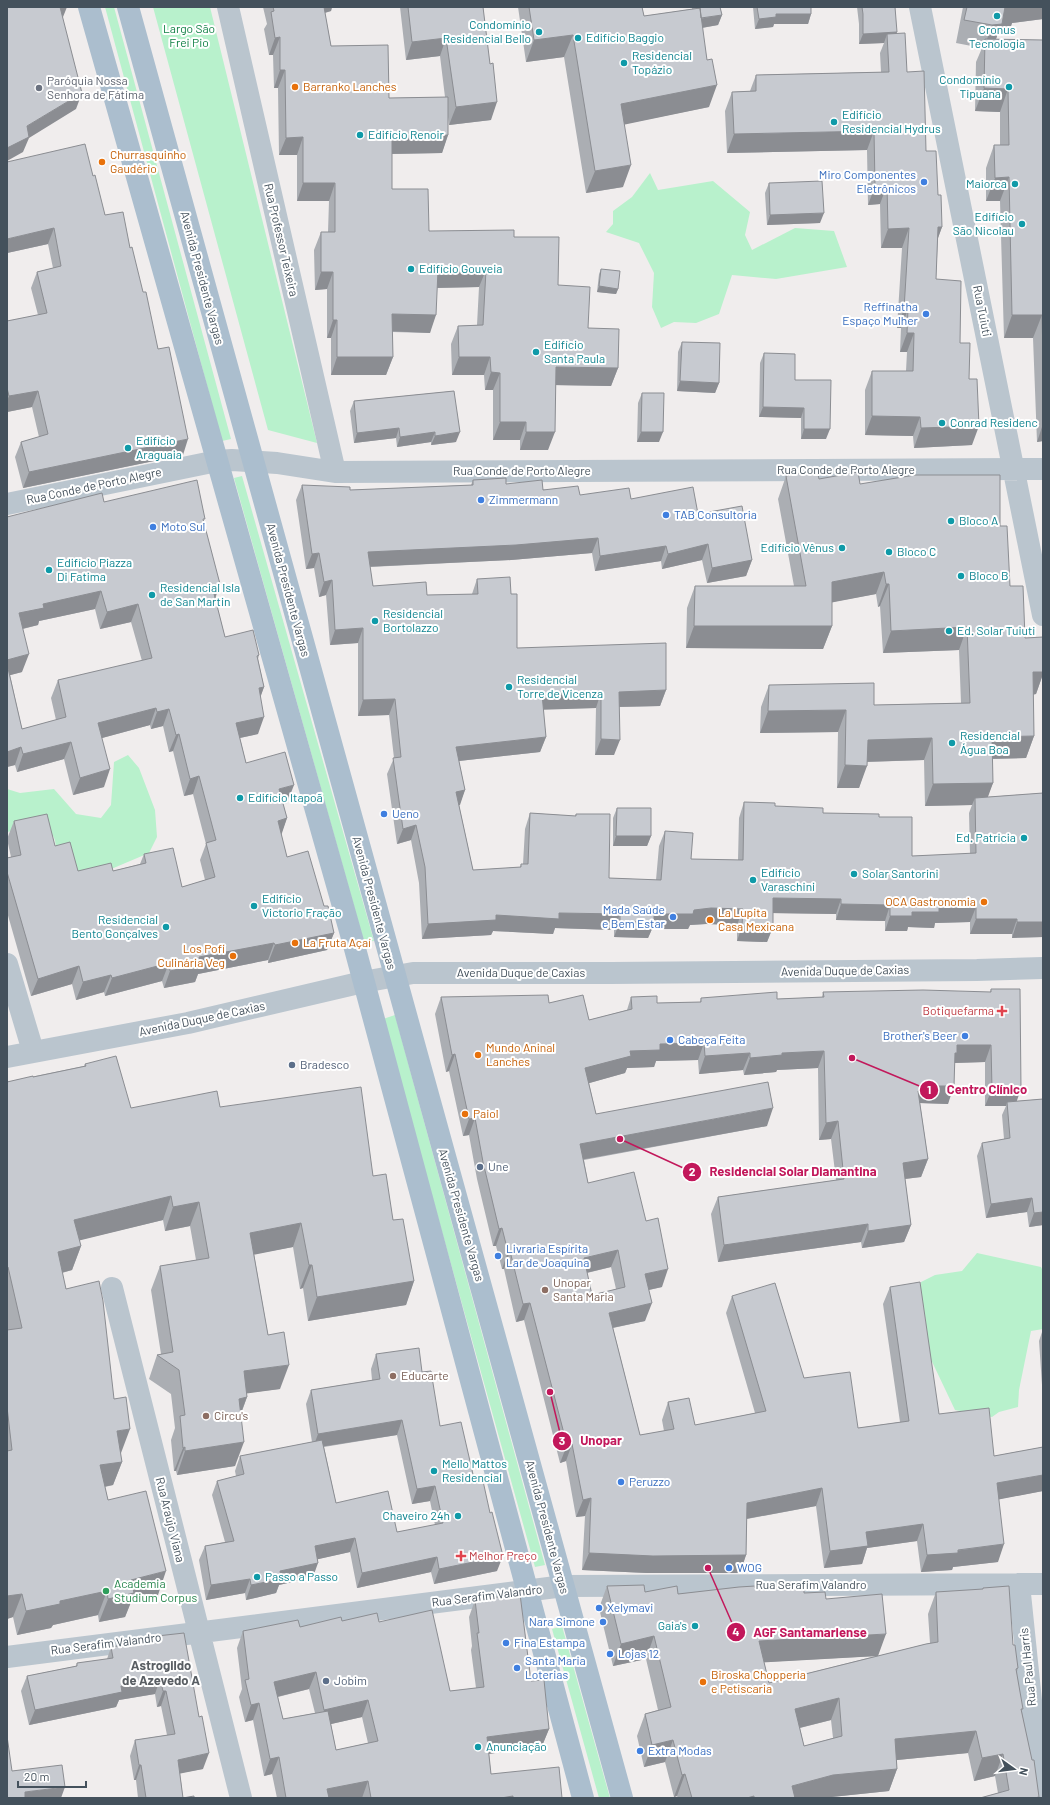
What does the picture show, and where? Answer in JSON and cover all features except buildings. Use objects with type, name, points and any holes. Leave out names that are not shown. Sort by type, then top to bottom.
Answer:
[{"type":"main road","points":[[89,7],[363,982],[583,1798]]},
{"type":"main road","name":"Avenida Presidente Vargas","points":[[128,7],[394,976],[622,1798]]},
{"type":"street","name":"Rua Professor Teixeira","points":[[228,7],[335,472]]},
{"type":"street","name":"Rua Tuiuti","points":[[920,7],[1043,615]]},
{"type":"street","name":"Rua Conde de Porto Alegre","points":[[7,504],[217,461],[232,460],[253,463],[277,463],[335,472],[1043,469]]},
{"type":"street","points":[[7,964],[33,1051]]},
{"type":"street","name":"Avenida Duque de Caxias","points":[[7,1057],[188,1023],[363,982],[412,973],[619,973],[977,970],[1043,968]]},
{"type":"street","name":"Rua Araújo Viana","points":[[112,1288],[241,1798]]},
{"type":"street","name":"Rua Paul Harris","points":[[1019,1584],[1041,1798]]},
{"type":"street","name":"Rua Serafim Valandro","points":[[7,1657],[564,1586],[1043,1584]]},
{"type":"green space","points":[[105,7],[114,7],[231,439],[222,441]]},
{"type":"green space","name":"Largo São Frei Pio","points":[[153,7],[210,7],[317,443],[268,430]]},
{"type":"green space","points":[[650,173],[658,190],[713,181],[750,212],[745,235],[752,250],[795,228],[834,231],[847,267],[776,279],[732,275],[719,314],[696,323],[674,322],[661,328],[652,307],[654,273],[639,243],[606,232],[613,224],[613,211],[632,197]]},
{"type":"green space","points":[[242,476],[374,941],[364,942],[234,478]]},
{"type":"green space","points":[[128,755],[139,768],[155,810],[157,837],[149,853],[90,878],[82,877],[55,857],[55,839],[43,826],[7,832],[7,789],[20,793],[54,789],[76,814],[101,818],[111,805],[114,762]]},
{"type":"green space","points":[[395,1015],[545,1565],[535,1567],[383,1019]]},
{"type":"green space","points":[[977,1253],[1041,1267],[1043,1271],[1043,1329],[1031,1331],[1019,1390],[1018,1407],[999,1412],[992,1417],[955,1410],[926,1349],[926,1320],[918,1298],[921,1282],[935,1275],[962,1271]]},
{"type":"green space","points":[[562,1626],[610,1798],[599,1798],[552,1629]]},
{"type":"place","name":"Cronus Tecnologia","points":[[997,16]]},
{"type":"place","name":"Condomínio Residencial Bello","points":[[539,32]]},
{"type":"place","name":"Edifício Baggio","points":[[578,38]]},
{"type":"place","name":"Residencial Topázio","points":[[624,63]]},
{"type":"place","name":"Barranko Lanches","points":[[295,87]]},
{"type":"place","name":"Condomínio Tipuana","points":[[1009,87]]},
{"type":"place","name":"Paróquia Nossa Senhora de Fátima","points":[[39,88]]},
{"type":"place","name":"Edifício Residencial Hydrus","points":[[834,122]]},
{"type":"place","name":"Edifício Renoir","points":[[360,135]]},
{"type":"place","name":"Churrasquinho Gaudério","points":[[102,162]]},
{"type":"place","name":"Miro Componentes Eletrônicos","points":[[924,182]]},
{"type":"place","name":"Maiorca","points":[[1015,184]]},
{"type":"place","name":"Edifício São Nicolau","points":[[1022,224]]},
{"type":"place","name":"Edifício Gouveia","points":[[411,269]]},
{"type":"place","name":"Reffinatha Espaço Mulher","points":[[926,314]]},
{"type":"place","name":"Edifício Santa Paula","points":[[536,352]]},
{"type":"place","name":"Conrad Residenc","points":[[942,423]]},
{"type":"place","name":"Edifício Araguaia","points":[[128,448]]},
{"type":"place","name":"Zimmermann","points":[[481,500]]},
{"type":"place","name":"TAB Consultoria","points":[[666,515]]},
{"type":"place","name":"Bloco A","points":[[951,521]]},
{"type":"place","name":"Moto Sul","points":[[153,527]]},
{"type":"place","name":"Edifício Vênus","points":[[842,548]]},
{"type":"place","name":"Bloco C","points":[[889,552]]},
{"type":"place","name":"Edifício Piazza Di Fatima","points":[[49,570]]},
{"type":"place","name":"Bloco B","points":[[961,576]]},
{"type":"place","name":"Residencial Isla de San Martin","points":[[152,595]]},
{"type":"place","name":"Residencial Bortolazzo","points":[[375,621]]},
{"type":"place","name":"Ed. Solar Tuiuti","points":[[949,631]]},
{"type":"place","name":"Residencial Torre de Vicenza","points":[[509,687]]},
{"type":"place","name":"Residencial Água Boa","points":[[952,743]]},
{"type":"place","name":"Edifício Itapoã","points":[[240,798]]},
{"type":"place","name":"Ueno","points":[[384,814]]},
{"type":"place","name":"Ed. Patricia","points":[[1024,838]]},
{"type":"place","name":"Solar Santorini","points":[[854,874]]},
{"type":"place","name":"Edifício Varaschini","points":[[753,880]]},
{"type":"place","name":"OCA Gastronomia","points":[[984,902]]},
{"type":"place","name":"Edifício Victorio Fração","points":[[254,906]]},
{"type":"place","name":"Mada Saúde e Bem Estar","points":[[673,917]]},
{"type":"place","name":"La Lupita Casa Mexicana","points":[[710,920]]},
{"type":"place","name":"Residencial Bento Gonçalves","points":[[166,927]]},
{"type":"place","name":"La Fruta Açaí","points":[[295,943]]},
{"type":"place","name":"Los Pofi Culinária Veg","points":[[233,956]]},
{"type":"place","name":"Botiquefarma","points":[[1002,1011]]},
{"type":"place","name":"Brother's Beer","points":[[965,1036]]},
{"type":"place","name":"Cabeça Feita","points":[[670,1040]]},
{"type":"place","name":"Mundo Aninal Lanches","points":[[478,1055]]},
{"type":"place","name":"Centro Clínico","points":[[852,1058]]},
{"type":"place","name":"Bradesco","points":[[292,1065]]},
{"type":"place","name":"Paiol","points":[[465,1114]]},
{"type":"place","name":"Residencial Solar Diamantina","points":[[620,1139]]},
{"type":"place","name":"Une","points":[[480,1167]]},
{"type":"place","name":"Livraria Espírita Lar de Joaquina","points":[[498,1256]]},
{"type":"place","name":"Unopar Santa Maria","points":[[545,1290]]},
{"type":"place","name":"Educarte","points":[[393,1376]]},
{"type":"place","name":"Unopar","points":[[550,1392]]},
{"type":"place","name":"Circu's","points":[[206,1416]]},
{"type":"place","name":"Mello Mattos Residencial","points":[[434,1471]]},
{"type":"place","name":"Peruzzo","points":[[621,1482]]},
{"type":"place","name":"Chaveiro 24h","points":[[458,1516]]},
{"type":"place","name":"Melhor Preço","points":[[461,1556]]},
{"type":"place","name":"AGF Santamariense","points":[[708,1568]]},
{"type":"place","name":"WOG","points":[[729,1568]]},
{"type":"place","name":"Passo a Passo","points":[[257,1577]]},
{"type":"place","name":"Academia Studium Corpus","points":[[106,1591]]},
{"type":"place","name":"Xelymavi","points":[[599,1608]]},
{"type":"place","name":"Nara Simone","points":[[603,1622]]},
{"type":"place","name":"Gaia's","points":[[695,1626]]},
{"type":"place","name":"Fina Estampa","points":[[506,1643]]},
{"type":"place","name":"Lojas 12","points":[[610,1654]]},
{"type":"place","name":"Santa Maria Loterias","points":[[517,1668]]},
{"type":"place","name":"Jobim","points":[[326,1681]]},
{"type":"place","name":"Biroska Chopperia e Petiscaria","points":[[703,1682]]},
{"type":"place","name":"Anunciação","points":[[478,1747]]},
{"type":"place","name":"Extra Modas","points":[[640,1751]]},
{"type":"district","name":"Astrogildo de Azevedo A","points":[[161,1672]]}]
